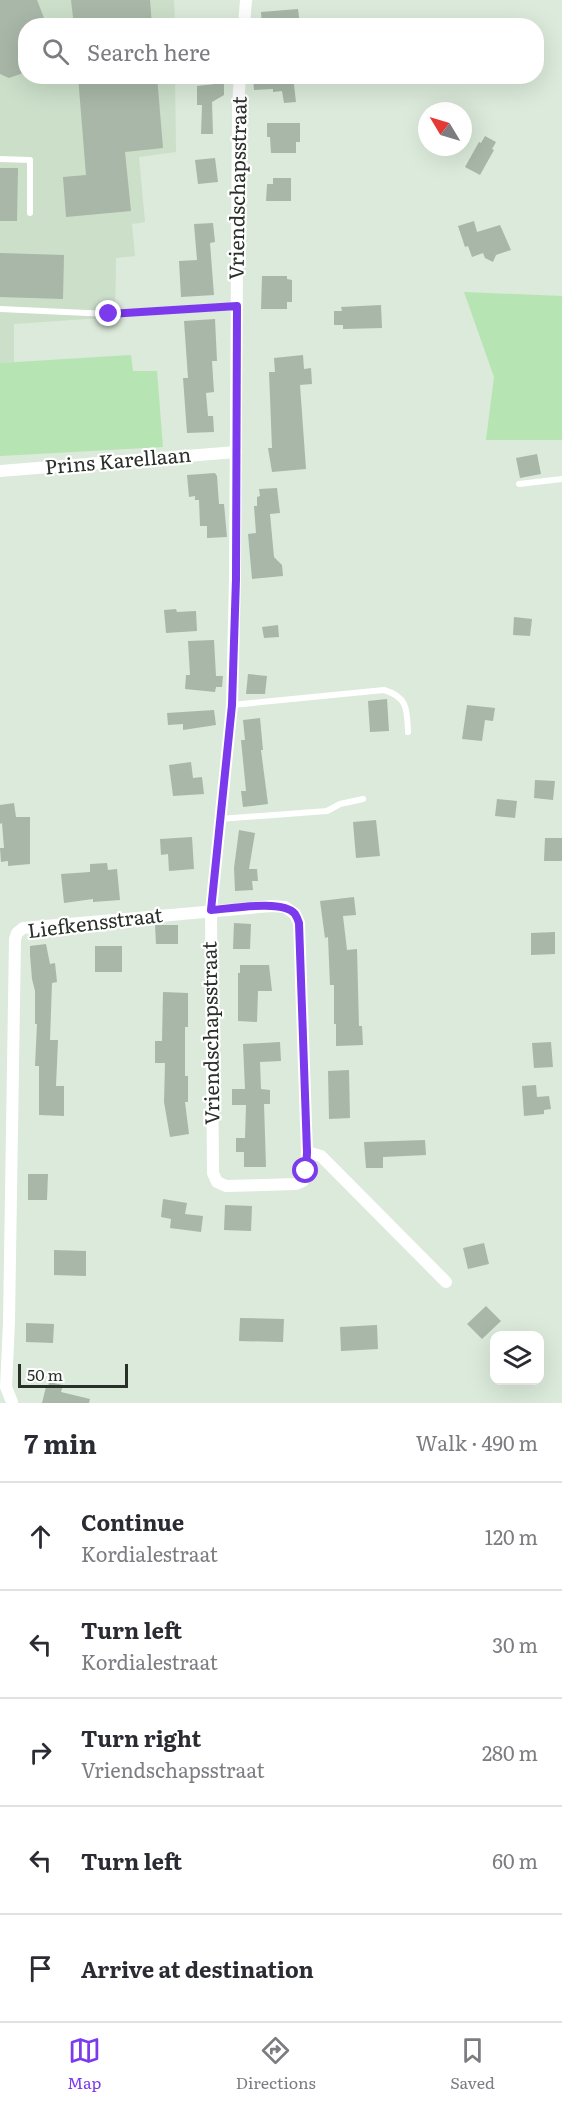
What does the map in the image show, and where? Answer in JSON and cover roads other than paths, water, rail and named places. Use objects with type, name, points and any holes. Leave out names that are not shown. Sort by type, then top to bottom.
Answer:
[{"type":"street","points":[[245,18],[246,0]]},
{"type":"street","name":"Vriendschapsstraat","points":[[239,84],[237,106],[236,579],[232,705],[211,910],[213,1173],[217,1182],[226,1186],[296,1184],[303,1181],[307,1152]]},
{"type":"street","name":"Prins Karellaan","points":[[0,471],[236,452]]},
{"type":"street","points":[[211,910],[272,906],[285,908],[295,914],[299,923],[307,1152],[321,1156],[446,1282]]},
{"type":"street","name":"Liefkensstraat","points":[[11,1403],[6,1387],[9,1332],[15,939],[17,933],[23,928],[211,910]]},
{"type":"lane","points":[[0,159],[30,160],[30,213]]},
{"type":"lane","points":[[0,309],[109,314],[237,306]]},
{"type":"lane","points":[[519,484],[562,479]]},
{"type":"lane","points":[[232,705],[384,690],[399,697],[407,707],[408,732]]},
{"type":"lane","points":[[219,819],[327,811],[340,804],[363,800]]}]
